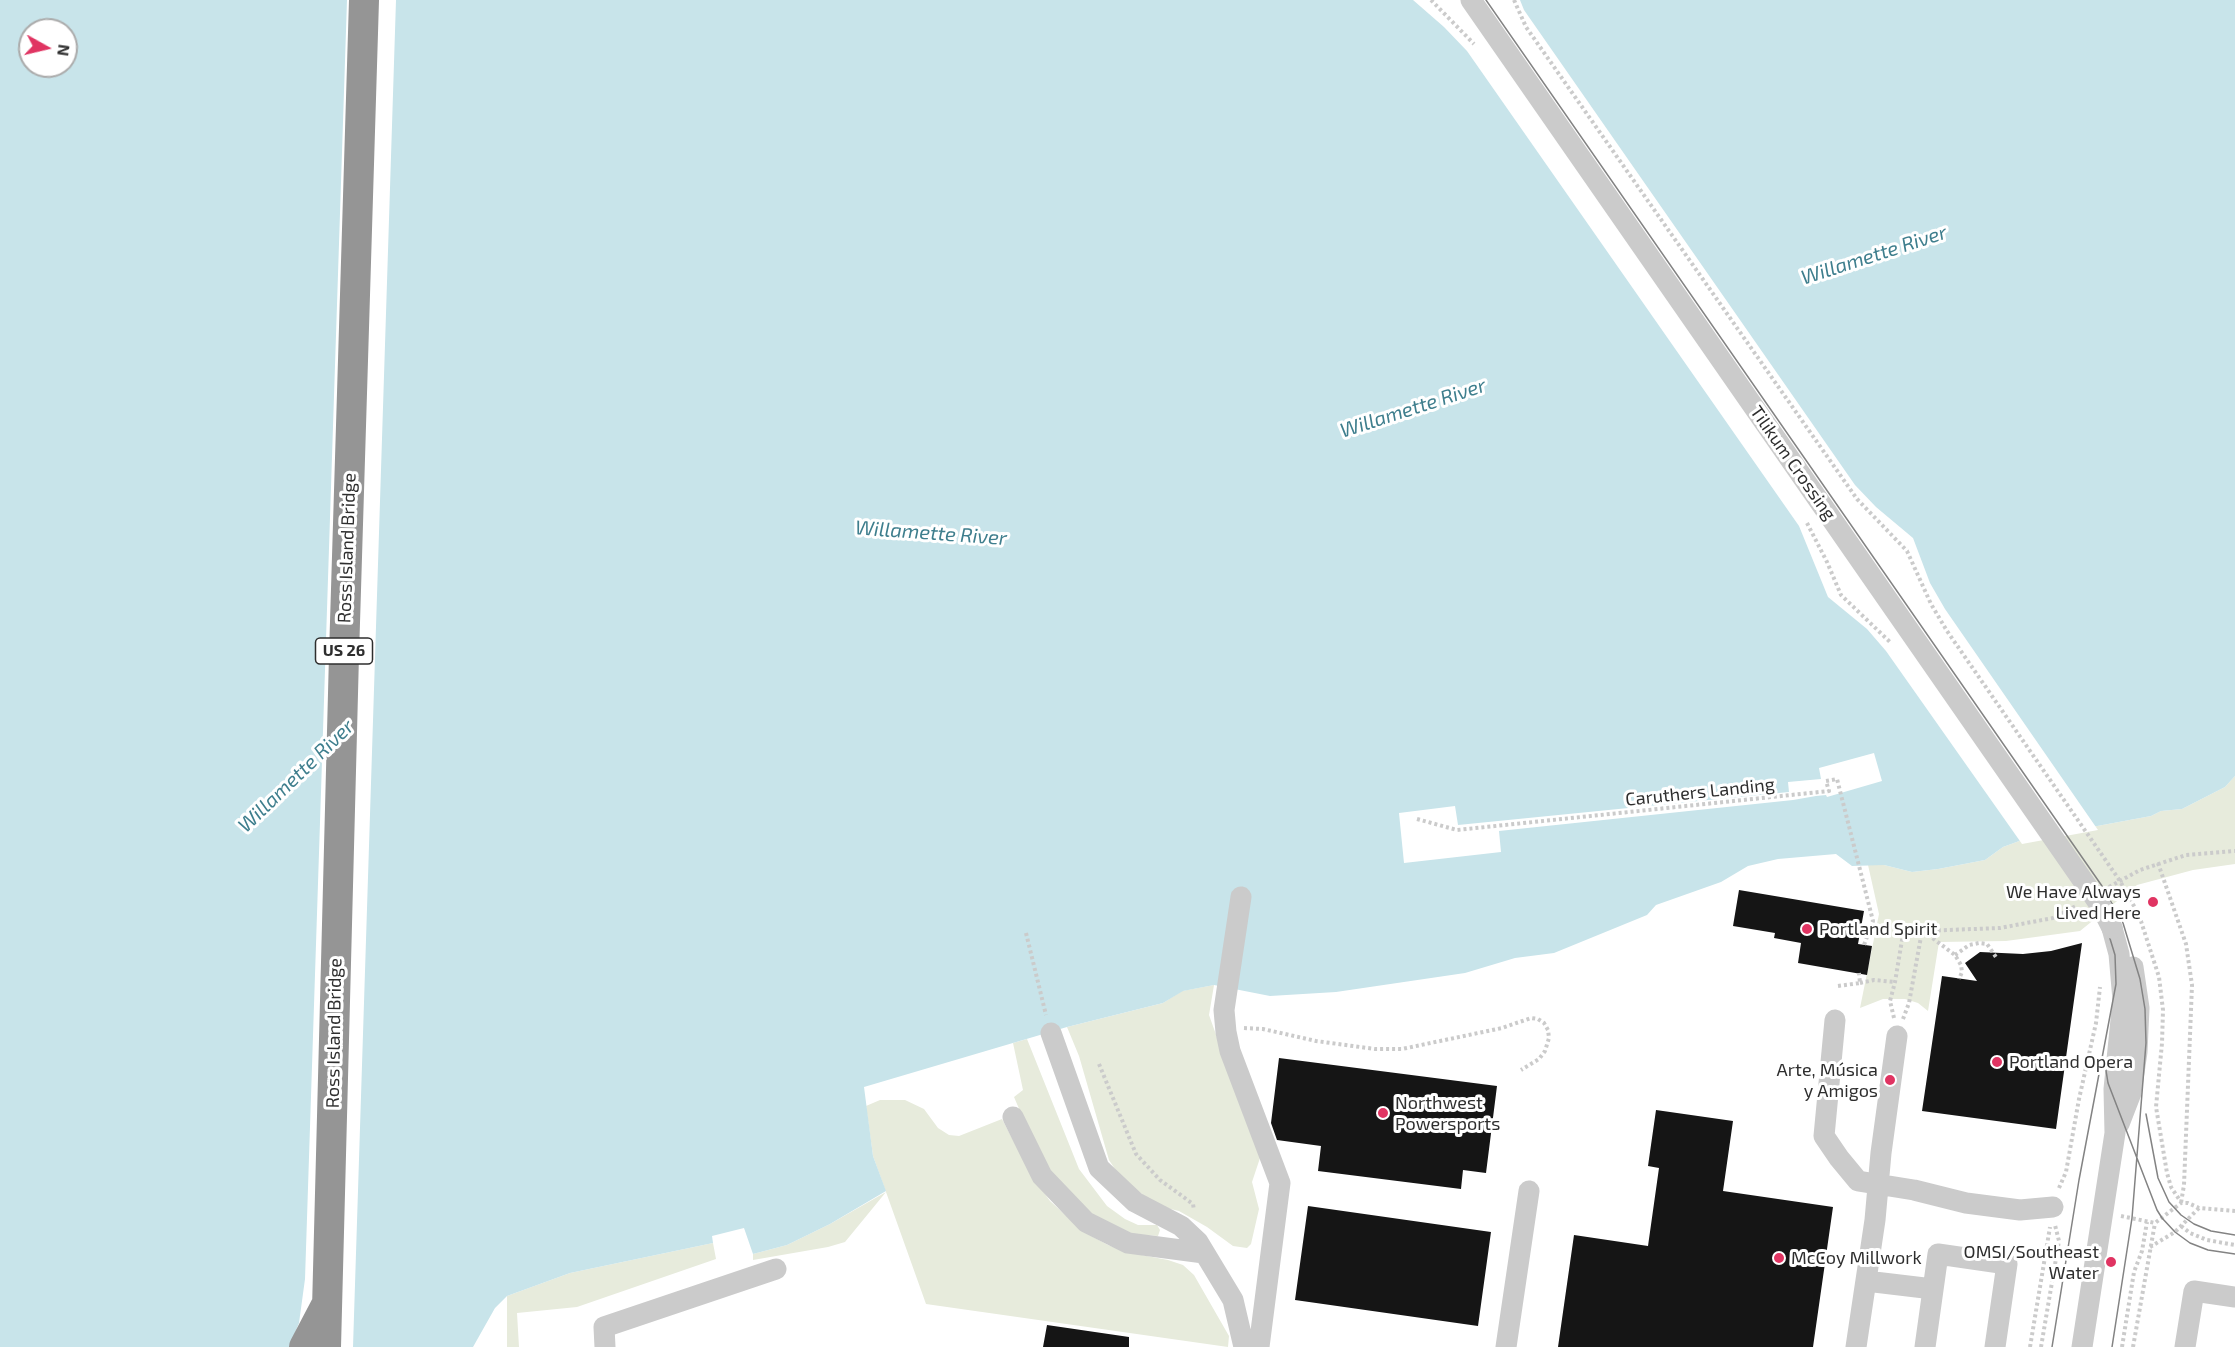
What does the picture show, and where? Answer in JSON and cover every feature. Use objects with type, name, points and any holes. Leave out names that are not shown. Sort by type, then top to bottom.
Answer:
[{"type":"highway","name":"Ross Island Bridge","points":[[326,1347],[364,0]]},
{"type":"highway","points":[[304,1347],[328,1302]]},
{"type":"street","name":"Tilikum Crossing","points":[[1471,0],[2115,926]]},
{"type":"street","name":"Tilikum Crossing","points":[[1481,0],[2108,902],[2115,926]]},
{"type":"street","points":[[1241,897],[1224,1010],[1226,1032],[1230,1051],[1280,1184],[1248,1344]]},
{"type":"street","points":[[2082,1347],[2115,1133],[2114,1089],[2123,1000],[2115,926]]},
{"type":"street","points":[[1835,1020],[1824,1136],[1858,1181],[1914,1190],[1966,1203],[2020,1210],[2053,1207]]},
{"type":"street","points":[[1051,1033],[1099,1168],[1135,1202],[1181,1226],[1201,1248],[1233,1300],[1248,1344]]},
{"type":"street","points":[[1856,1347],[1897,1036]]},
{"type":"street","points":[[1013,1117],[1042,1176],[1086,1222],[1128,1243],[1201,1248]]},
{"type":"street","points":[[1506,1347],[1529,1191]]},
{"type":"street","points":[[1925,1347],[1938,1254],[2007,1264],[1995,1347]]},
{"type":"street","points":[[605,1347],[604,1327],[776,1269]]},
{"type":"street","points":[[1867,1275],[1934,1283]]},
{"type":"street","points":[[2185,1347],[2194,1292],[2235,1297]]},
{"type":"path","name":"Tilikum Crossing","points":[[1514,0],[1526,27],[1857,499],[1907,551],[1931,604],[1947,631],[2120,881],[2139,915],[2158,977],[2163,1010],[2156,1107],[2167,1173],[2171,1187],[2181,1203]]},
{"type":"path","name":"Caruthers Landing","points":[[1417,819],[1457,830],[1829,791],[1826,781],[1837,779],[1873,921],[1864,945]]},
{"type":"path","points":[[2158,863],[2186,944],[2192,985],[2184,1185],[2181,1203]]},
{"type":"path","points":[[1897,1036],[1890,1001],[1904,928],[1922,931],[1955,955],[1962,972],[1959,979]]},
{"type":"path","points":[[1897,1036],[1909,1003],[1922,931]]},
{"type":"path","points":[[1026,933],[1051,1033]]},
{"type":"path","points":[[1955,955],[1969,945],[1978,943],[1987,944],[1996,957]]},
{"type":"path","points":[[1859,974],[1860,983]]},
{"type":"path","points":[[1838,986],[1874,980],[1895,982]]},
{"type":"path","points":[[2030,1347],[2055,1196],[2066,1172],[2096,1023],[2100,981]]},
{"type":"path","points":[[1226,1032],[1247,1027],[1316,1041],[1375,1049],[1401,1049],[1502,1028],[1531,1018],[1538,1019],[1548,1030],[1545,1051],[1539,1059],[1521,1070]]},
{"type":"path","points":[[1099,1064],[1136,1154],[1160,1180],[1193,1204],[1201,1248]]},
{"type":"path","points":[[2133,1347],[2155,1223],[2181,1203],[2188,1203],[2199,1208],[2235,1211]]},
{"type":"path","points":[[2150,1247],[2168,1238],[2199,1208]]},
{"type":"path","points":[[2122,1347],[2134,1272],[2142,1251],[2147,1221]]},
{"type":"path","points":[[2181,1226],[2190,1233],[2207,1240],[2235,1245]]},
{"type":"path","points":[[2041,1347],[2057,1247]]},
{"type":"shaded area","points":[[2235,776],[2235,864],[2193,870],[2137,885],[2080,931],[2006,941],[1939,942],[1928,1011],[1918,1003],[1905,999],[1883,999],[1860,1008],[1879,914],[1868,865],[1884,865],[1912,872],[1985,860],[2003,847],[2022,840],[2151,816],[2161,811],[2182,809],[2225,787]]},
{"type":"shaded area","points":[[1214,985],[1209,1015],[1260,1158],[1252,1182],[1259,1209],[1251,1244],[1247,1248],[1233,1246],[1207,1227],[1179,1211],[1162,1207],[1121,1178],[1109,1160],[1079,1056],[1067,1027],[1163,1003],[1182,991]]},
{"type":"shaded area","points":[[1027,1039],[1079,1169],[1107,1206],[1138,1225],[1157,1225],[1160,1230],[1158,1236],[1127,1234],[1090,1214],[1044,1167],[1014,1097],[1023,1090],[1013,1043]]},
{"type":"shaded area","points":[[880,1100],[905,1100],[924,1109],[938,1128],[949,1135],[959,1136],[1002,1119],[1032,1176],[1050,1201],[1084,1232],[1108,1245],[1131,1253],[1183,1265],[1194,1275],[1229,1336],[1228,1347],[926,1304],[873,1156],[866,1106]]},
{"type":"shaded area","points":[[886,1192],[845,1242],[753,1260],[753,1254],[787,1245]]},
{"type":"shaded area","points":[[713,1243],[716,1259],[577,1307],[517,1313],[519,1347],[507,1347],[507,1296],[570,1273]]},
{"type":"water","name":"Willamette River","points":[[0,0],[2235,0],[2235,776],[2225,787],[2182,809],[2161,811],[2151,816],[2022,840],[2003,847],[1985,860],[1938,869],[1912,872],[1884,865],[1852,866],[1836,854],[1778,859],[1748,866],[1721,882],[1656,905],[1647,915],[1554,953],[1515,958],[1465,973],[1336,992],[1270,996],[1214,985],[1183,991],[1163,1003],[1067,1027],[864,1087],[873,1156],[886,1191],[830,1224],[787,1245],[753,1254],[744,1228],[712,1236],[713,1243],[570,1273],[507,1296],[495,1308],[473,1347],[0,1347]]},
{"type":"pier","points":[[347,0],[396,0],[353,1347],[289,1347],[299,1323],[305,1279]]},
{"type":"pier","points":[[1413,0],[1520,0],[1524,10],[1855,485],[1876,507],[1913,538],[1930,583],[1945,609],[2098,830],[2022,844],[1886,651],[1867,629],[1828,597],[1799,526],[1467,51]]},
{"type":"pier","points":[[1874,753],[1882,781],[1827,797],[1826,795],[1816,796],[1499,831],[1501,852],[1404,863],[1399,813],[1455,806],[1458,825],[1789,792],[1788,782],[1821,779],[1819,768]]},
{"type":"building","name":"Portland Spirit","points":[[1739,890],[1864,911],[1858,944],[1872,946],[1867,975],[1798,963],[1801,943],[1774,938],[1775,933],[1733,926]]},
{"type":"building","name":"Portland Opera","points":[[2082,943],[2056,1129],[1922,1111],[1942,976],[1977,981],[1965,963],[1980,952],[2023,954],[2051,951]]},
{"type":"building","name":"Northwest Powersports","points":[[1279,1058],[1497,1086],[1486,1173],[1463,1170],[1461,1189],[1318,1171],[1321,1146],[1277,1140],[1271,1123]]},
{"type":"building","points":[[1656,1110],[1733,1121],[1723,1191],[1833,1207],[1813,1347],[1558,1347],[1574,1235],[1648,1246],[1659,1168],[1648,1166]]},
{"type":"building","points":[[1308,1206],[1491,1232],[1478,1326],[1295,1300]]},
{"type":"building","points":[[1047,1325],[1129,1337],[1129,1347],[1043,1347]]},
{"type":"tram line","points":[[1466,0],[2092,898],[2104,919],[2115,955],[2116,984],[2079,1180],[2052,1347]]},
{"type":"tram line","points":[[1486,0],[2102,886],[2123,923],[2140,979],[2145,1009],[2146,1043],[2132,1218],[2112,1347]]},
{"type":"tram line","points":[[2105,1064],[2108,1083],[2162,1218],[2190,1243],[2208,1250],[2235,1254]]},
{"type":"tram line","points":[[2146,1114],[2158,1178],[2169,1202],[2181,1215],[2194,1224],[2211,1231],[2235,1235]]},
{"type":"place","name":"We Have Always Lived Here","points":[[2153,902]]},
{"type":"place","name":"Portland Spirit","points":[[1807,929]]},
{"type":"place","name":"Portland Opera","points":[[1997,1062]]},
{"type":"place","name":"Arte, Música y Amigos","points":[[1890,1080]]},
{"type":"place","name":"Northwest Powersports","points":[[1383,1113]]},
{"type":"place","name":"McCoy Millwork","points":[[1779,1258]]},
{"type":"place","name":"OMSI/Southeast Water","points":[[2111,1262]]}]
